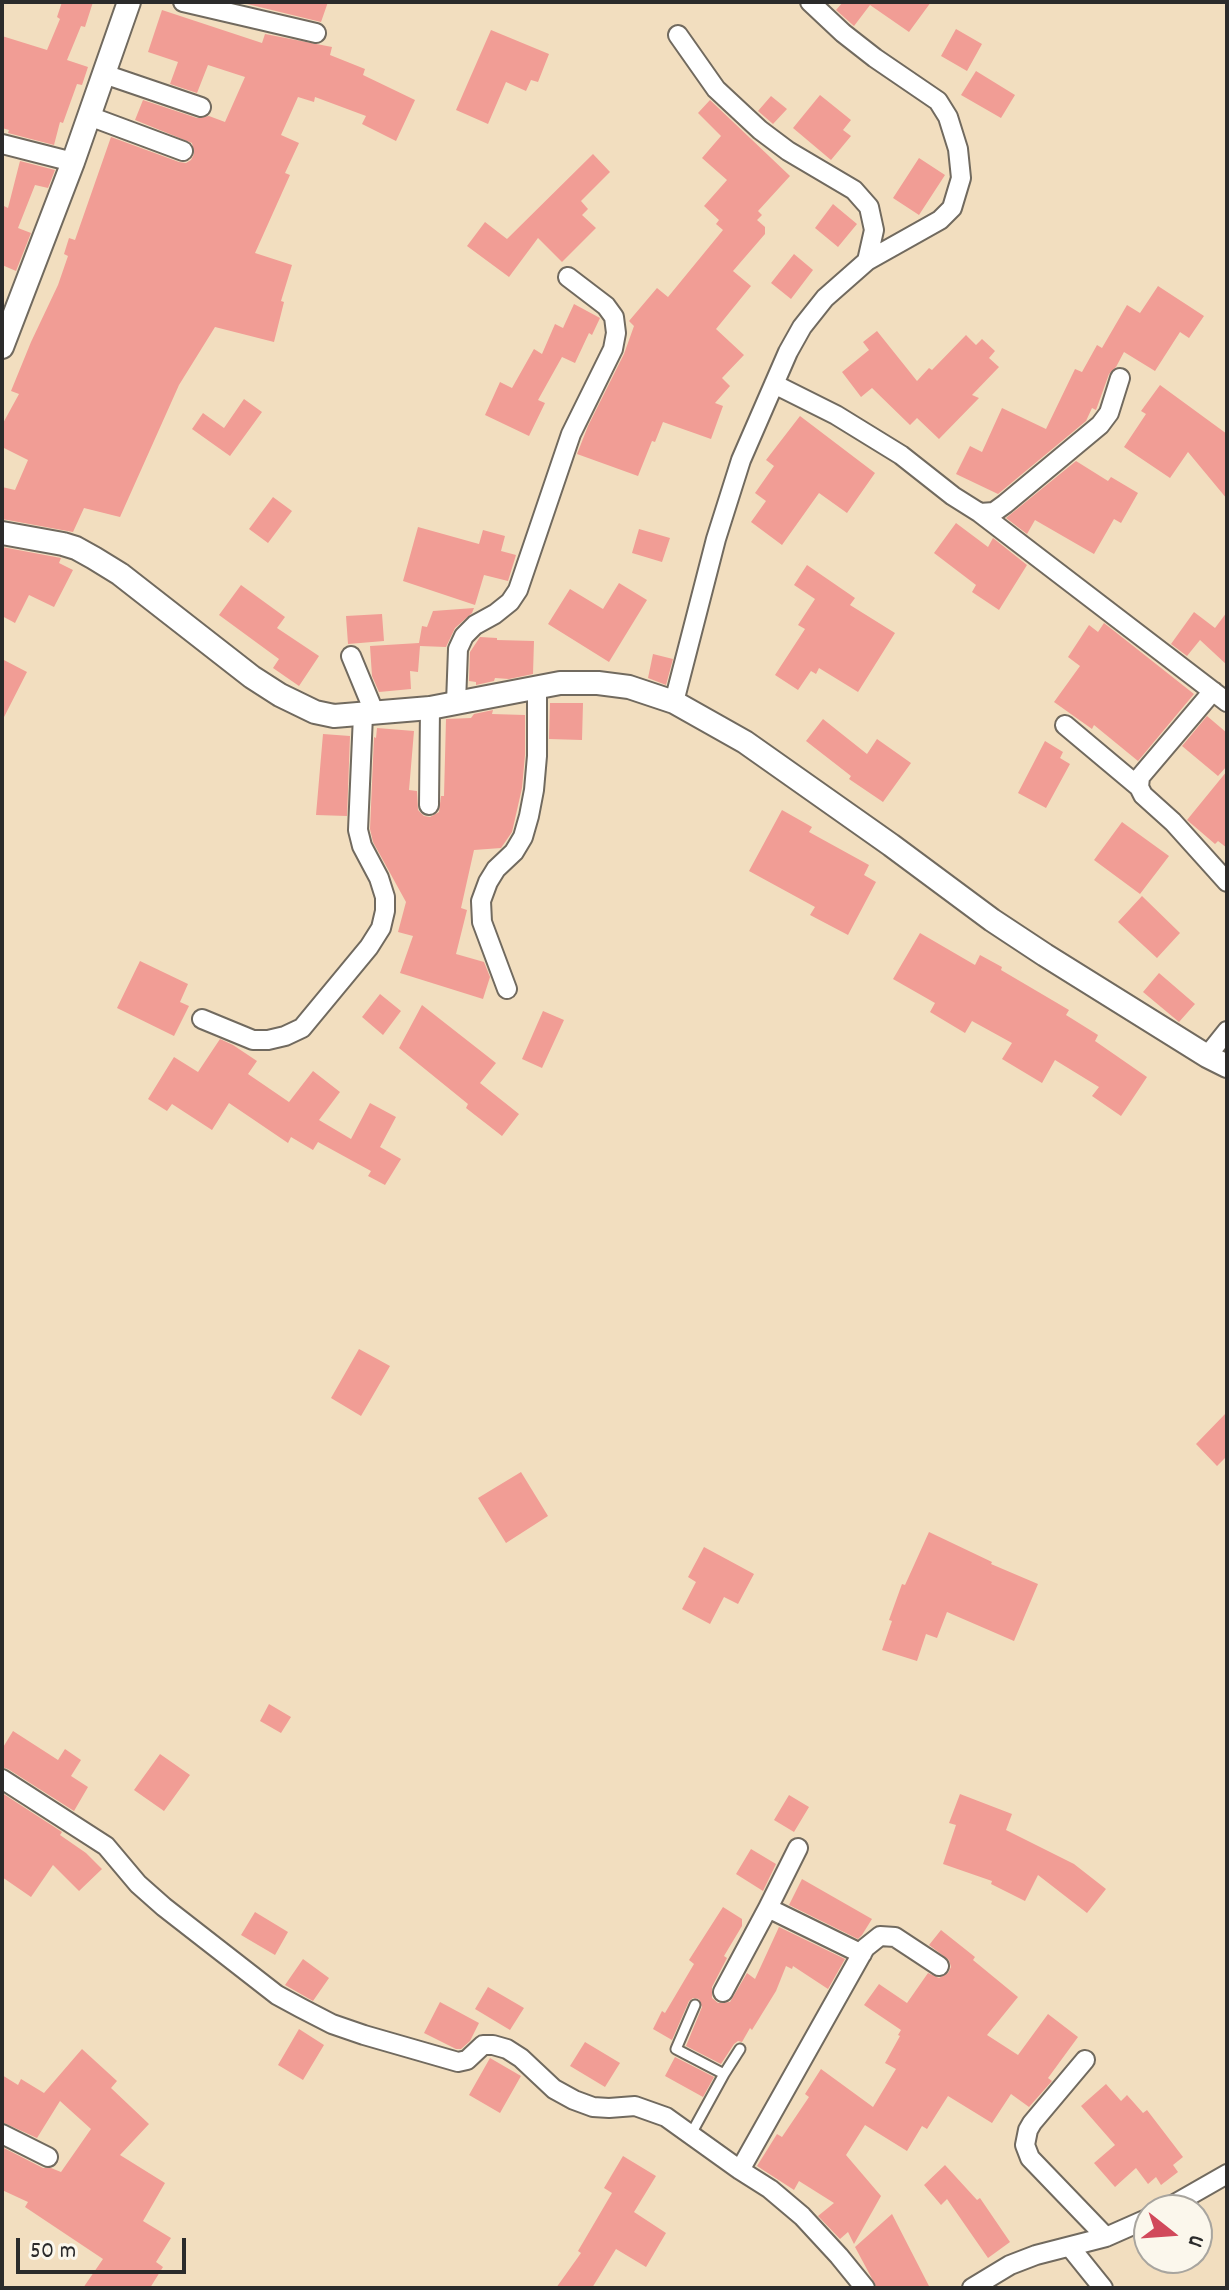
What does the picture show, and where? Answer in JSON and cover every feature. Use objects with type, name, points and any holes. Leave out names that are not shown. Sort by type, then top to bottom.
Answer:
[{"type":"street","points":[[2,345],[73,162],[129,2]]},
{"type":"street","points":[[183,2],[316,33]]},
{"type":"street","points":[[674,702],[720,526],[741,460],[788,352],[802,327],[825,298],[867,261],[940,220],[952,208],[961,178],[958,149],[948,117],[938,101],[843,33],[815,4]]},
{"type":"street","points":[[678,35],[716,89],[760,130],[788,151],[854,190],[869,207],[874,230],[867,261]]},
{"type":"street","points":[[104,74],[201,107]]},
{"type":"street","points":[[89,116],[183,151]]},
{"type":"street","points":[[2,144],[73,162]]},
{"type":"street","points":[[456,703],[458,649],[464,636],[475,625],[510,602],[518,590],[571,434],[613,349],[616,333],[614,317],[606,306],[568,277]]},
{"type":"street","points":[[980,513],[994,512],[1005,504],[1100,425],[1109,413],[1120,378]]},
{"type":"street","points":[[774,384],[836,415],[901,455],[1220,696],[1140,777],[1139,787]]},
{"type":"street","points":[[2,533],[76,548],[120,574],[252,677],[315,712],[334,716],[430,708],[560,683],[629,687],[674,702],[745,742],[992,920],[1097,989],[1227,1066]]},
{"type":"street","points":[[202,1019],[253,1040],[285,1036],[302,1028],[381,928],[385,897],[358,830],[369,714],[351,656]]},
{"type":"street","points":[[507,989],[482,922],[481,901],[496,869],[514,852],[523,837],[529,816],[537,756],[537,688]]},
{"type":"street","points":[[429,805],[430,708]]},
{"type":"street","points":[[1065,725],[1139,787],[1143,795],[1173,822],[1227,882]]},
{"type":"street","points":[[1207,1056],[1227,1031]]},
{"type":"street","points":[[2,1779],[106,1846],[138,1884],[164,1907],[277,1995],[332,2024],[458,2062],[467,2060],[483,2045],[507,2049],[554,2089],[574,2100],[593,2107],[635,2106],[666,2117],[770,2189],[802,2216],[865,2288]]},
{"type":"street","points":[[723,1992],[798,1848]]},
{"type":"street","points":[[768,1908],[862,1954]]},
{"type":"street","points":[[740,2170],[865,1948],[880,1936],[895,1937],[939,1966]]},
{"type":"street","points":[[1085,2060],[1032,2123],[1025,2145],[1030,2158],[1106,2237]]},
{"type":"street","points":[[2,2134],[48,2157]]},
{"type":"street","points":[[1192,2194],[1227,2174]]},
{"type":"street","points":[[972,2288],[1010,2265],[1106,2237],[1133,2225]]},
{"type":"street","points":[[1070,2247],[1103,2288]]},
{"type":"lane","points":[[695,2005],[676,2049],[724,2074]]},
{"type":"lane","points":[[691,2134],[740,2049]]},
{"type":"building","points":[[62,2],[93,2],[85,27],[81,26],[67,60],[88,67],[82,85],[77,84],[63,123],[60,122],[54,145],[8,133],[9,130],[2,128],[2,36],[47,50],[60,19],[57,17]]},
{"type":"building","points":[[239,2],[328,2],[321,22]]},
{"type":"building","points":[[843,2],[931,2],[909,32],[870,5],[854,26],[836,10]]},
{"type":"building","points":[[162,10],[262,43],[265,34],[332,47],[330,55],[365,69],[363,75],[415,100],[396,141],[362,124],[366,116],[315,97],[314,102],[298,97],[281,135],[299,143],[285,173],[290,175],[255,253],[292,265],[281,301],[284,302],[274,342],[215,327],[179,385],[120,517],[84,508],[73,532],[2,519],[2,487],[15,490],[28,460],[2,447],[2,425],[19,394],[11,391],[58,285],[68,256],[64,254],[69,238],[75,240],[111,137],[186,163],[194,154],[192,143],[135,120],[143,100],[197,118],[209,116],[225,122],[245,77],[208,65],[197,93],[170,84],[178,62],[148,52]]},
{"type":"building","points":[[956,29],[982,44],[967,71],[941,56]]},
{"type":"building","points":[[491,30],[549,54],[538,82],[531,80],[526,91],[506,82],[488,124],[456,110]]},
{"type":"building","points":[[976,71],[1015,95],[1001,118],[961,95]]},
{"type":"building","points":[[820,95],[851,120],[843,130],[851,136],[831,160],[793,128]]},
{"type":"building","points":[[771,96],[787,109],[773,124],[758,111]]},
{"type":"building","points":[[710,100],[790,176],[758,211],[762,215],[757,220],[765,227],[765,234],[733,271],[751,286],[716,329],[744,355],[722,378],[730,386],[715,403],[723,406],[711,439],[663,422],[638,476],[577,454],[624,354],[634,326],[629,321],[657,288],[668,297],[723,230],[716,224],[719,220],[704,206],[727,180],[702,158],[721,136],[698,113]]},
{"type":"building","points":[[593,154],[610,172],[581,201],[588,209],[582,215],[596,228],[562,262],[538,238],[509,277],[467,246],[485,222],[507,239]]},
{"type":"building","points":[[919,158],[945,175],[919,215],[893,198]]},
{"type":"building","points":[[20,161],[55,170],[48,188],[35,185],[18,228],[31,233],[16,271],[2,265],[2,205],[8,208]]},
{"type":"building","points":[[833,204],[857,224],[838,247],[815,228]]},
{"type":"building","points":[[794,254],[813,270],[791,299],[771,283]]},
{"type":"building","points":[[1158,286],[1204,316],[1189,338],[1180,332],[1155,371],[1124,352],[1109,374],[1096,410],[1092,408],[1086,421],[998,494],[956,474],[970,446],[982,452],[1002,408],[1046,429],[1075,369],[1082,372],[1097,345],[1102,348],[1127,305],[1140,313]]},
{"type":"building","points":[[574,304],[600,318],[575,363],[562,357],[538,400],[545,403],[529,436],[485,415],[500,382],[512,388],[534,349],[542,354],[555,324],[563,328]]},
{"type":"building","points":[[877,331],[917,381],[966,335],[976,345],[982,339],[995,351],[989,358],[999,367],[972,395],[979,398],[939,439],[917,418],[910,425],[872,388],[861,397],[842,372],[869,350],[863,342]]},
{"type":"building","points":[[1160,385],[1227,434],[1227,499],[1188,452],[1170,478],[1124,447],[1146,414],[1141,411]]},
{"type":"building","points":[[244,399],[262,412],[230,456],[192,429],[203,413],[224,428]]},
{"type":"building","points":[[800,416],[875,473],[847,513],[819,493],[782,545],[751,522],[766,501],[755,493],[774,466],[766,460]]},
{"type":"building","points":[[1076,461],[1108,481],[1111,477],[1138,493],[1121,523],[1114,519],[1094,554],[1035,520],[1027,534],[1006,518]]},
{"type":"building","points":[[273,497],[292,511],[268,543],[249,529]]},
{"type":"building","points":[[956,523],[988,547],[993,538],[1027,565],[999,610],[972,592],[976,585],[934,553]]},
{"type":"building","points":[[418,527],[479,544],[483,530],[505,536],[501,551],[516,555],[508,581],[484,575],[475,605],[403,581]]},
{"type":"building","points":[[639,529],[670,538],[662,562],[632,553]]},
{"type":"building","points":[[2,547],[61,558],[59,563],[73,570],[54,607],[29,595],[15,623],[2,616]]},
{"type":"building","points":[[807,565],[855,598],[850,605],[895,633],[858,692],[819,668],[816,674],[811,671],[798,690],[775,675],[805,629],[798,625],[815,599],[794,585]]},
{"type":"building","points":[[619,583],[647,600],[609,662],[548,624],[570,589],[603,609]]},
{"type":"building","points":[[241,585],[285,617],[277,628],[319,656],[299,686],[273,668],[279,659],[219,615]]},
{"type":"building","points":[[474,608],[455,628],[446,647],[420,646],[418,672],[410,671],[411,689],[379,692],[372,676],[370,646],[419,643],[422,626],[427,627],[433,611]]},
{"type":"building","points":[[1194,612],[1215,628],[1227,612],[1227,665],[1200,640],[1187,656],[1171,644]]},
{"type":"building","points":[[382,614],[384,641],[348,644],[346,616]]},
{"type":"building","points":[[1104,623],[1194,694],[1138,761],[1094,725],[1092,729],[1054,702],[1080,666],[1068,657],[1089,625],[1098,632]]},
{"type":"building","points":[[480,637],[534,641],[533,674],[509,679],[495,678],[494,681],[476,685],[476,682],[469,681],[470,652]]},
{"type":"building","points":[[653,654],[673,659],[666,685],[648,678]]},
{"type":"building","points":[[2,659],[27,672],[2,721]]},
{"type":"building","points":[[550,703],[583,703],[582,740],[549,739]]},
{"type":"building","points":[[493,710],[492,714],[525,715],[525,755],[522,788],[512,832],[501,848],[474,850],[461,908],[467,910],[456,954],[484,962],[490,977],[483,999],[400,973],[413,936],[398,932],[406,902],[373,842],[370,829],[377,728],[414,731],[409,790],[417,791],[418,810],[430,817],[439,812],[441,796],[444,796],[446,719],[471,718],[474,714]]},
{"type":"building","points":[[1207,716],[1227,733],[1227,766],[1218,776],[1182,746]]},
{"type":"building","points":[[823,719],[867,754],[877,739],[911,763],[883,802],[849,779],[851,776],[806,741]]},
{"type":"building","points":[[323,734],[350,736],[347,816],[316,815]]},
{"type":"building","points":[[1045,741],[1063,752],[1060,758],[1070,764],[1046,808],[1018,793]]},
{"type":"building","points":[[1227,771],[1227,848],[1218,841],[1215,844],[1187,820]]},
{"type":"building","points":[[782,810],[812,827],[809,832],[869,865],[864,875],[876,882],[848,935],[810,915],[815,907],[749,871]]},
{"type":"building","points":[[1122,822],[1169,856],[1140,894],[1094,860]]},
{"type":"building","points":[[1142,896],[1180,933],[1157,958],[1118,922]]},
{"type":"building","points":[[920,933],[975,965],[980,955],[1002,967],[1001,970],[1069,1010],[1066,1015],[1098,1035],[1095,1041],[1147,1077],[1121,1116],[1092,1096],[1099,1087],[1055,1060],[1042,1083],[1002,1059],[1012,1043],[972,1021],[965,1033],[930,1012],[935,1003],[893,979]]},
{"type":"building","points":[[140,961],[188,984],[180,1002],[189,1006],[174,1036],[117,1008]]},
{"type":"building","points":[[1159,973],[1195,1004],[1179,1022],[1143,992]]},
{"type":"building","points":[[380,994],[401,1011],[383,1035],[362,1017]]},
{"type":"building","points":[[422,1005],[496,1063],[480,1083],[519,1114],[502,1136],[399,1048]]},
{"type":"building","points":[[543,1011],[564,1020],[542,1068],[522,1059]]},
{"type":"building","points":[[220,1039],[257,1061],[248,1074],[289,1102],[313,1071],[340,1092],[319,1120],[351,1139],[370,1103],[396,1117],[380,1147],[401,1159],[385,1185],[368,1176],[371,1171],[318,1142],[313,1150],[291,1137],[288,1143],[229,1103],[212,1130],[172,1104],[167,1111],[148,1099],[174,1057],[198,1072]]},
{"type":"building","points":[[359,1349],[390,1366],[361,1416],[331,1398]]},
{"type":"building","points":[[1227,1412],[1227,1456],[1217,1466],[1196,1444]]},
{"type":"building","points":[[521,1472],[548,1516],[506,1543],[478,1498]]},
{"type":"building","points":[[929,1532],[1038,1584],[1014,1641],[947,1612],[937,1638],[926,1634],[917,1661],[882,1650],[902,1584],[905,1585]]},
{"type":"building","points":[[704,1547],[754,1574],[738,1604],[724,1597],[710,1624],[682,1609],[696,1582],[688,1577]]},
{"type":"building","points":[[269,1704],[291,1717],[281,1733],[260,1721]]},
{"type":"building","points":[[13,1731],[58,1760],[65,1749],[81,1760],[71,1776],[88,1787],[74,1811],[2,1767],[2,1749]]},
{"type":"building","points":[[160,1754],[190,1775],[164,1811],[134,1790]]},
{"type":"building","points":[[2,1793],[62,1832],[60,1835],[102,1869],[79,1891],[53,1865],[31,1897],[2,1877]]},
{"type":"building","points":[[960,1794],[1012,1814],[1006,1830],[1074,1864],[1106,1889],[1087,1913],[1038,1875],[1025,1901],[991,1884],[992,1881],[943,1864],[956,1825],[949,1823]]},
{"type":"building","points":[[789,1795],[809,1807],[794,1832],[774,1820]]},
{"type":"building","points":[[751,1849],[776,1864],[763,1891],[736,1874]]},
{"type":"building","points":[[802,1879],[872,1919],[858,1939],[789,1905]]},
{"type":"building","points":[[723,1907],[742,1919],[742,1926],[724,1956],[727,1958],[712,1987],[712,1998],[718,2003],[730,2002],[747,1973],[755,1979],[779,1927],[845,1959],[828,1989],[793,1966],[792,1969],[786,1966],[776,1991],[752,2030],[750,2028],[742,2042],[734,2044],[721,2064],[686,2046],[702,2007],[699,1999],[689,2001],[672,2040],[653,2029],[694,1964],[689,1960]]},
{"type":"building","points":[[255,1912],[288,1932],[275,1955],[241,1935]]},
{"type":"building","points":[[941,1930],[1018,1997],[987,2035],[1018,2055],[1048,2014],[1078,2037],[1048,2078],[1052,2081],[1029,2107],[1011,2094],[992,2123],[948,2096],[927,2129],[922,2126],[907,2151],[865,2125],[846,2155],[881,2196],[854,2244],[848,2232],[840,2239],[818,2216],[834,2203],[799,2181],[794,2190],[757,2166],[777,2134],[782,2137],[809,2097],[805,2094],[821,2069],[873,2107],[896,2069],[885,2063],[901,2030],[864,2005],[879,1984],[907,2003],[928,1973],[939,1978],[948,1973],[951,1967],[949,1960],[929,1945]]},
{"type":"building","points":[[303,1959],[329,1978],[313,2001],[285,1985]]},
{"type":"building","points":[[488,1987],[524,2008],[510,2030],[475,2009]]},
{"type":"building","points":[[440,2002],[479,2023],[470,2041],[461,2049],[424,2033]]},
{"type":"building","points":[[299,2029],[324,2045],[303,2080],[278,2065]]},
{"type":"building","points":[[585,2042],[620,2063],[605,2087],[570,2066]]},
{"type":"building","points":[[82,2049],[117,2081],[111,2088],[149,2124],[120,2155],[165,2183],[143,2221],[171,2238],[156,2262],[163,2267],[150,2288],[83,2288],[103,2259],[25,2207],[28,2202],[2,2190],[2,2147],[43,2168],[61,2172],[91,2129],[60,2101],[37,2138],[2,2122],[2,2075],[18,2085],[21,2079],[44,2093]]},
{"type":"building","points":[[675,2057],[714,2077],[703,2097],[665,2076]]},
{"type":"building","points":[[490,2058],[521,2076],[500,2113],[469,2095]]},
{"type":"building","points":[[1106,2084],[1121,2101],[1127,2095],[1143,2113],[1147,2110],[1183,2157],[1173,2165],[1178,2172],[1161,2185],[1156,2177],[1148,2184],[1136,2168],[1115,2187],[1094,2163],[1115,2145],[1081,2106]]},
{"type":"building","points":[[623,2156],[656,2176],[634,2212],[666,2233],[646,2267],[616,2249],[592,2288],[556,2288],[581,2253],[578,2251],[612,2193],[604,2188]]},
{"type":"building","points":[[945,2165],[977,2200],[980,2198],[1010,2242],[988,2258],[947,2199],[941,2205],[924,2185]]},
{"type":"building","points":[[892,2214],[930,2288],[877,2288],[855,2247]]}]
